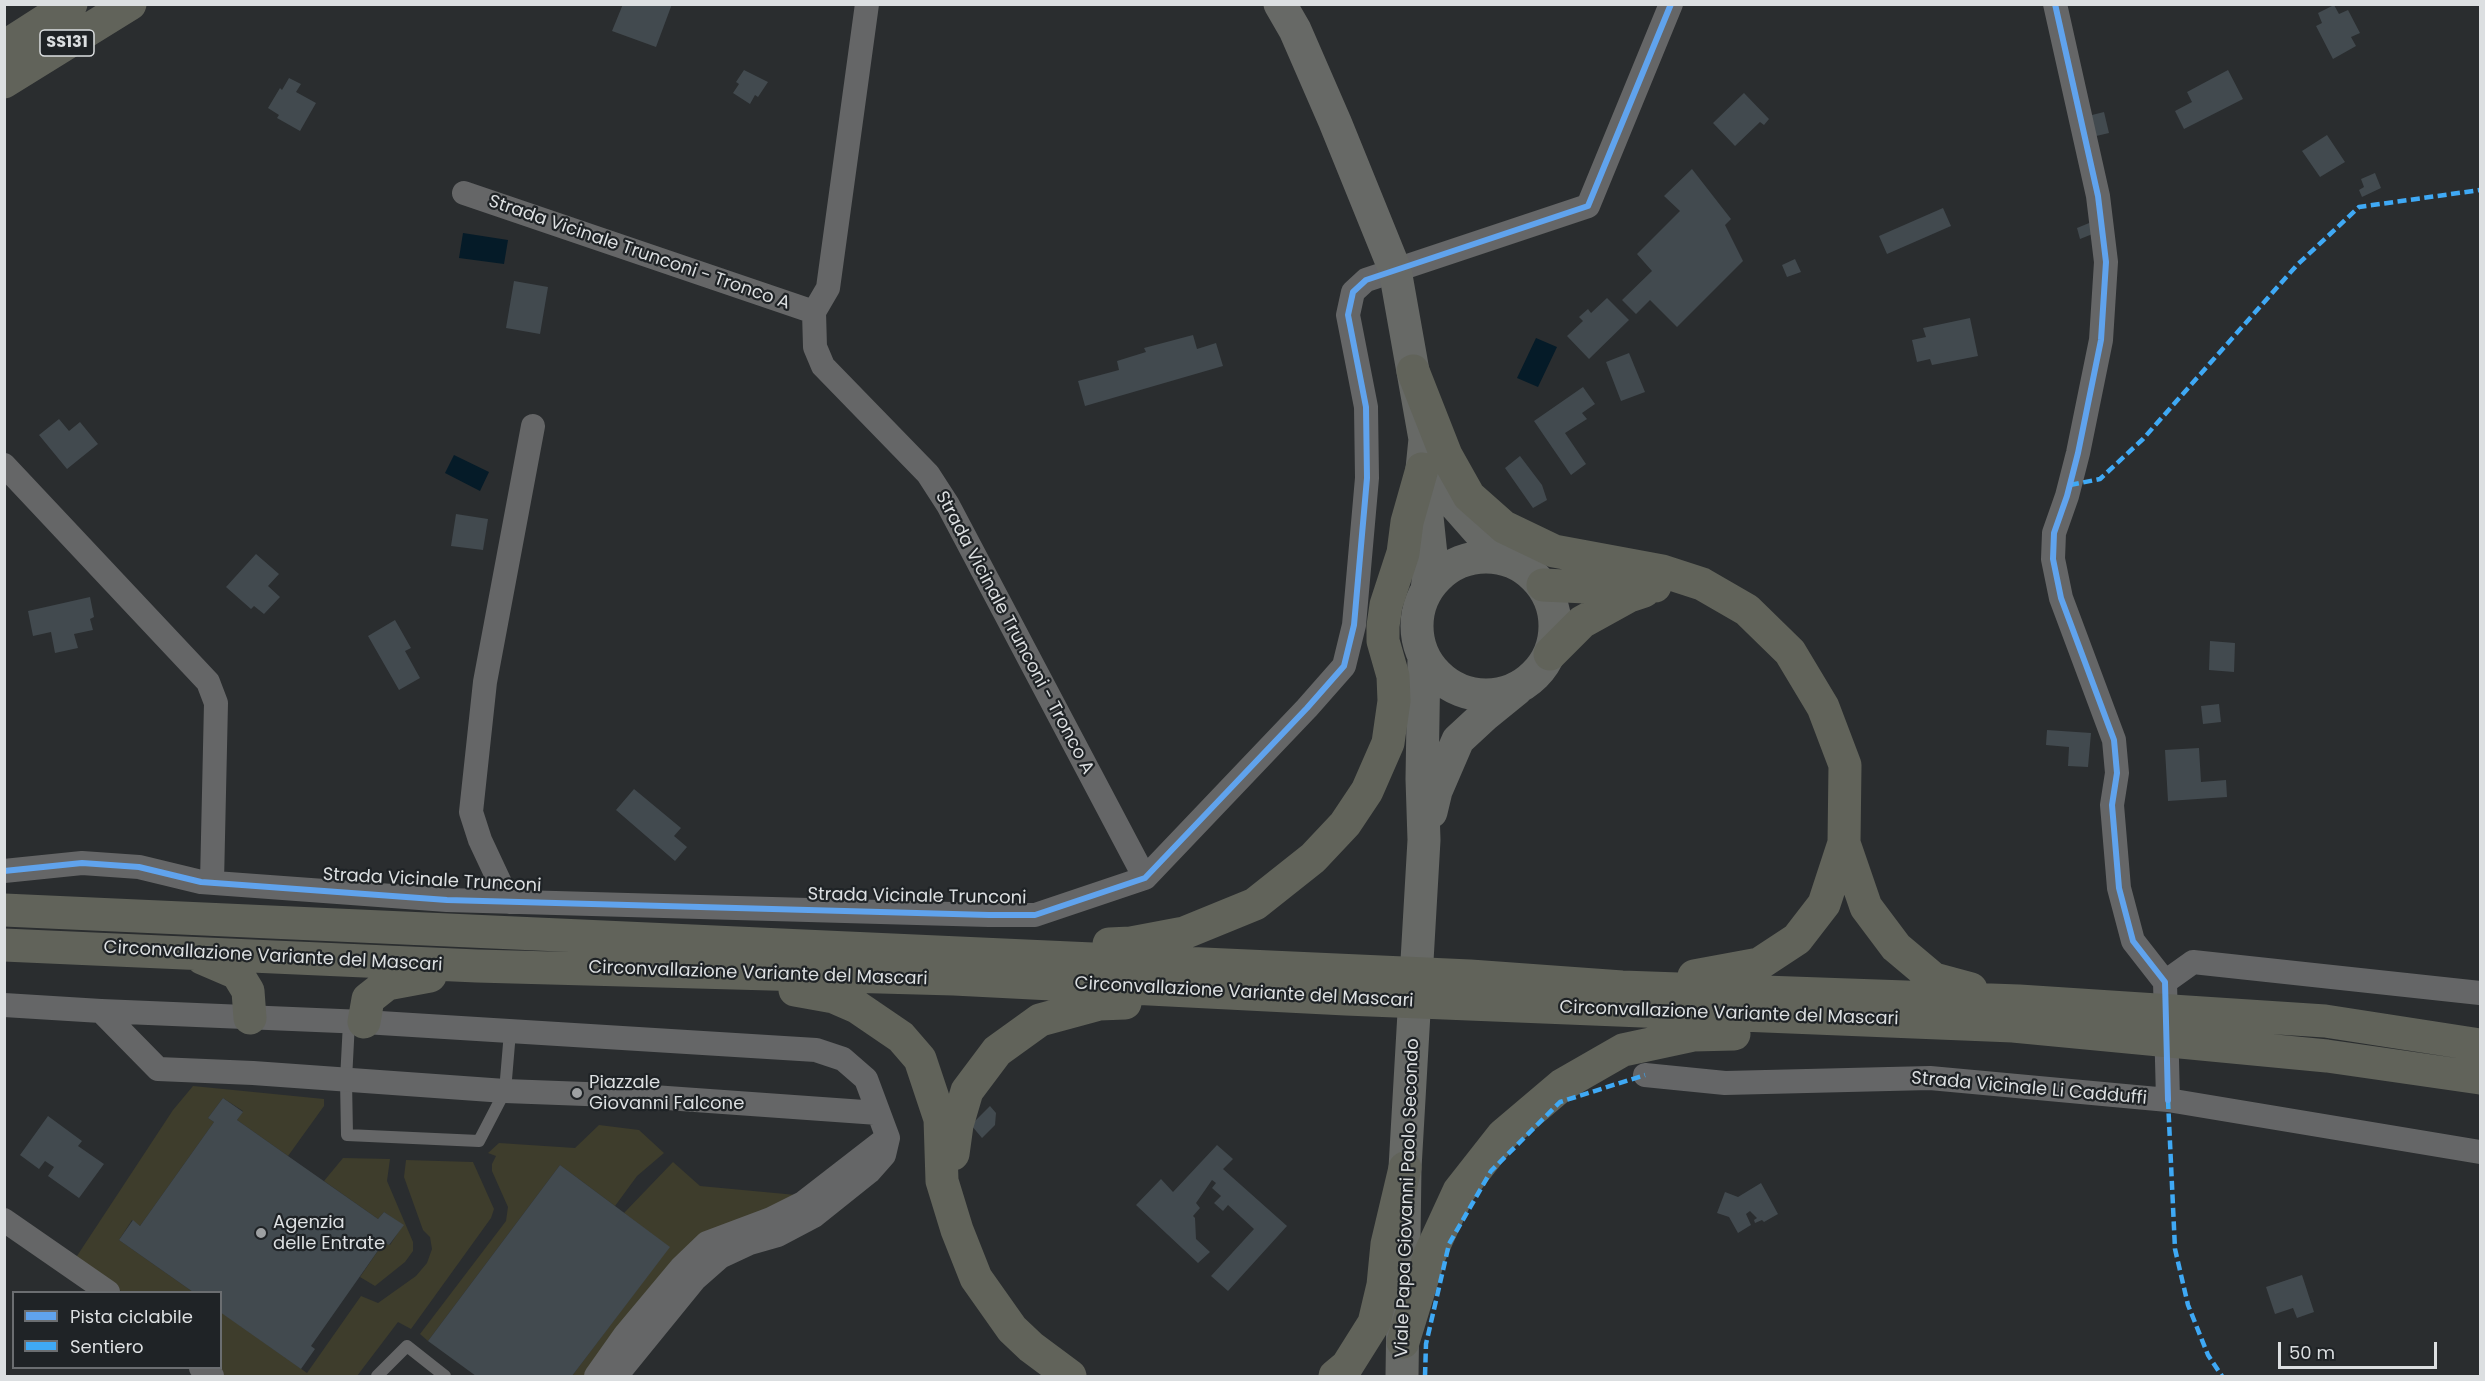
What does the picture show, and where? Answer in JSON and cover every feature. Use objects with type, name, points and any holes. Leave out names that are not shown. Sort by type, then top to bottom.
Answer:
[{"type":"highway","name":"SS131","points":[[4,47],[71,4]]},
{"type":"highway","name":"SS131","points":[[4,82],[129,4]]},
{"type":"highway","points":[[1413,371],[1446,455],[1469,496],[1504,527],[1554,551],[1662,572],[1702,584],[1747,610],[1790,652],[1823,707],[1845,765],[1845,843],[1866,907],[1896,947],[1934,979],[2016,1013]]},
{"type":"highway","points":[[948,952],[1131,943],[1184,933],[1255,904],[1313,858],[1345,824],[1367,790],[1388,743],[1394,701],[1393,676],[1383,641],[1383,626],[1386,605],[1403,553],[1407,522],[1423,454]]},
{"type":"highway","points":[[1543,585],[1658,586],[1688,592],[1747,610]]},
{"type":"highway","points":[[1550,654],[1582,622],[1629,596],[1658,586]]},
{"type":"highway","points":[[1622,987],[1759,964],[1797,939],[1824,904],[1845,843]]},
{"type":"highway","name":"Circonvallazione Variante del Mascari","points":[[4,910],[948,952],[1346,985]]},
{"type":"highway","name":"Circonvallazione Variante del Mascari","points":[[4,945],[477,966],[954,979],[1469,989],[2016,1013]]},
{"type":"highway","points":[[189,952],[237,973],[249,991],[250,1018]]},
{"type":"highway","points":[[356,1022],[368,999],[387,984],[477,966]]},
{"type":"highway","points":[[587,969],[793,990],[824,996],[857,1007],[901,1037],[920,1059],[930,1084],[940,1119],[942,1181],[966,1254],[989,1299],[1012,1329],[1070,1377]]},
{"type":"highway","points":[[951,1208],[952,1164],[956,1134],[967,1091],[997,1051],[1041,1020],[1099,1004],[1346,985]]},
{"type":"highway","name":"Circonvallazione Variante del Mascari","points":[[1469,989],[1622,987],[2016,1013],[2202,1028],[2325,1021],[2481,1045]]},
{"type":"highway","points":[[1403,1342],[1430,1254],[1459,1191],[1503,1136],[1562,1085],[1623,1050],[1693,1035],[2016,1013]]},
{"type":"highway","name":"Circonvallazione Variante del Mascari","points":[[2202,1028],[2327,1056],[2481,1078]]},
{"type":"highway","points":[[1335,1377],[1347,1365],[1374,1323],[1383,1285],[1387,1244],[1405,1168]]},
{"type":"main road","points":[[1280,4],[1295,30],[1331,112],[1395,270],[1413,371],[1423,454],[1431,555],[1427,590],[1418,612],[1417,623],[1417,635],[1424,658],[1445,682],[1459,690],[1474,694],[1506,693],[1533,678],[1550,654],[1555,640],[1556,618],[1550,597],[1543,585],[1528,570],[1509,560],[1452,502],[1423,454]]},
{"type":"main road","points":[[1427,590],[1445,570],[1460,562],[1483,556],[1509,560]]},
{"type":"main road","name":"Viale Papa Giovanni Paolo Secondo","points":[[1402,1377],[1405,1168],[1424,840],[1422,779],[1424,658]]},
{"type":"main road","name":"Viale Papa Giovanni Paolo Secondo","points":[[1424,840],[1436,791],[1458,740],[1521,686]]},
{"type":"street","name":"Strada Vicinale Trunconi - Tronco A","points":[[867,4],[828,288],[814,312],[816,347],[823,366],[928,474],[948,505],[1145,878]]},
{"type":"street","name":"Strada Vicinale Trunconi","points":[[4,871],[82,863],[139,867],[212,882],[447,900],[1035,915],[1145,878],[1344,666],[1354,625],[1367,478],[1366,406],[1348,315],[1353,292],[1366,280],[1588,206],[1671,4]]},
{"type":"street","points":[[2055,4],[2098,196],[2106,262],[2101,340],[2078,453],[2067,496],[2054,533],[2053,558],[2061,598],[2114,740],[2117,773],[2112,805],[2119,888],[2133,941],[2165,982],[2168,1100]]},
{"type":"street","name":"Strada Vicinale Trunconi - Tronco A","points":[[464,194],[814,312]]},
{"type":"street","points":[[508,902],[480,840],[471,812],[485,682],[533,426]]},
{"type":"street","points":[[4,465],[208,682],[216,703],[212,882]]},
{"type":"street","points":[[2165,982],[2193,962],[2481,993]]},
{"type":"street","points":[[4,1005],[356,1022],[816,1050],[843,1059],[866,1079],[888,1138],[884,1155],[869,1172],[814,1216],[778,1235],[750,1243],[720,1257],[695,1279],[616,1377]]},
{"type":"street","points":[[101,1011],[158,1069],[253,1072],[505,1091],[639,1096],[878,1113]]},
{"type":"street","name":"Strada Vicinale Li Cadduffi","points":[[1645,1075],[1725,1083],[1930,1078],[2168,1100],[2481,1152]]},
{"type":"street","points":[[596,1377],[625,1335],[674,1276],[707,1244],[771,1219],[803,1203],[888,1138]]},
{"type":"street","points":[[4,1220],[105,1291]]},
{"type":"lane","points":[[356,1022],[346,1080],[347,1135],[479,1141],[505,1091],[510,1032]]},
{"type":"lane","points":[[377,1377],[406,1346],[446,1377]]},
{"type":"shaded area","points":[[193,1086],[324,1099],[324,1106],[288,1156],[237,1120],[243,1111],[223,1098],[208,1118],[214,1122],[140,1226],[132,1220],[119,1240],[192,1291],[121,1291],[93,1268],[75,1259],[173,1110]]},
{"type":"shaded area","points":[[599,1125],[639,1130],[664,1153],[637,1176],[615,1206],[560,1165],[428,1341],[420,1334],[506,1221],[508,1207],[492,1171],[492,1164],[496,1156],[488,1153],[499,1143],[575,1148]]},
{"type":"shaded area","points":[[343,1158],[390,1159],[387,1181],[413,1242],[413,1251],[405,1262],[375,1286],[360,1277],[384,1242],[390,1245],[403,1225],[384,1212],[378,1219],[324,1181]]},
{"type":"shaded area","points":[[406,1160],[473,1162],[494,1209],[491,1218],[411,1329],[398,1322],[357,1376],[222,1376],[212,1369],[222,1369],[222,1313],[307,1373],[361,1296],[378,1303],[416,1276],[427,1263],[432,1249],[430,1237],[423,1230],[404,1177]]},
{"type":"shaded area","points":[[673,1162],[700,1186],[796,1195],[590,1376],[572,1376],[669,1247],[624,1213]]},
{"type":"water","points":[[463,233],[508,240],[504,264],[459,258]]},
{"type":"water","points":[[1536,338],[1557,347],[1538,387],[1517,378]]},
{"type":"water","points":[[454,455],[489,472],[480,491],[445,473]]},
{"type":"building","points":[[623,4],[672,4],[656,47],[612,31]]},
{"type":"building","points":[[2334,5],[2339,14],[2348,10],[2360,33],[2351,37],[2356,46],[2333,59],[2316,26],[2322,23],[2318,13]]},
{"type":"building","points":[[744,70],[768,82],[758,97],[755,95],[750,104],[733,93],[739,84],[736,82]]},
{"type":"building","points":[[2228,70],[2243,99],[2184,129],[2175,111],[2192,102],[2187,92]]},
{"type":"building","points":[[289,78],[301,84],[296,92],[316,103],[300,131],[277,118],[279,115],[268,108]]},
{"type":"building","points":[[1744,93],[1769,119],[1764,125],[1760,122],[1735,146],[1713,123]]},
{"type":"building","points":[[2104,112],[2109,133],[2092,137],[2088,116]]},
{"type":"building","points":[[2327,135],[2345,162],[2320,177],[2302,151]]},
{"type":"building","points":[[1692,169],[1731,219],[1725,225],[1743,261],[1677,327],[1650,300],[1636,314],[1622,300],[1652,271],[1637,254],[1680,211],[1664,196]]},
{"type":"building","points":[[2375,173],[2381,188],[2362,197],[2359,190],[2364,187],[2361,179]]},
{"type":"building","points":[[1943,208],[1951,226],[1887,254],[1879,236]]},
{"type":"building","points":[[2094,221],[2095,233],[2080,239],[2077,228]]},
{"type":"building","points":[[1795,259],[1801,272],[1787,277],[1782,265]]},
{"type":"building","points":[[514,281],[548,287],[540,334],[506,328]]},
{"type":"building","points":[[1607,298],[1629,320],[1589,359],[1567,336],[1583,321],[1579,317],[1588,309],[1591,313]]},
{"type":"building","points":[[1970,318],[1978,356],[1932,365],[1930,359],[1917,362],[1912,340],[1926,337],[1923,328]]},
{"type":"building","points":[[1193,335],[1197,349],[1216,343],[1223,366],[1085,406],[1078,381],[1119,370],[1117,361],[1146,352],[1144,348]]},
{"type":"building","points":[[1629,353],[1645,392],[1621,401],[1606,362]]},
{"type":"building","points":[[1583,387],[1595,404],[1582,413],[1587,419],[1565,433],[1586,464],[1571,475],[1534,421]]},
{"type":"building","points":[[59,419],[69,431],[80,422],[98,444],[67,469],[39,435]]},
{"type":"building","points":[[1520,456],[1542,485],[1547,500],[1533,508],[1505,468]]},
{"type":"building","points":[[456,514],[488,519],[483,550],[451,546]]},
{"type":"building","points":[[256,554],[279,574],[268,586],[280,597],[264,614],[254,606],[251,609],[226,587]]},
{"type":"building","points":[[90,597],[94,617],[90,619],[93,630],[74,634],[78,648],[55,653],[51,632],[33,636],[28,611]]},
{"type":"building","points":[[395,620],[411,648],[405,651],[420,678],[399,690],[368,636]]},
{"type":"building","points":[[2210,641],[2235,643],[2234,672],[2209,670]]},
{"type":"building","points":[[2219,704],[2221,722],[2203,724],[2201,706]]},
{"type":"building","points":[[2047,730],[2091,733],[2088,767],[2068,766],[2069,747],[2046,745]]},
{"type":"building","points":[[2199,748],[2201,782],[2226,780],[2227,797],[2168,801],[2165,750]]},
{"type":"building","points":[[634,789],[681,828],[674,836],[687,847],[675,861],[616,810]]},
{"type":"building","name":"Agenzia delle Entrate","points":[[223,1098],[243,1112],[237,1120],[288,1156],[378,1219],[384,1212],[404,1225],[389,1245],[384,1242],[311,1346],[315,1349],[301,1369],[222,1313],[222,1291],[192,1291],[119,1240],[133,1220],[140,1226],[214,1122],[208,1118]]},
{"type":"building","points":[[990,1106],[996,1113],[995,1125],[982,1138],[971,1125]]},
{"type":"building","points":[[48,1116],[82,1141],[78,1146],[104,1164],[79,1198],[48,1176],[54,1167],[45,1161],[39,1169],[20,1155]]},
{"type":"building","points":[[1217,1145],[1233,1159],[1223,1169],[1287,1226],[1228,1291],[1211,1276],[1254,1229],[1228,1205],[1223,1211],[1214,1203],[1221,1196],[1212,1188],[1216,1183],[1212,1180],[1196,1203],[1200,1208],[1193,1216],[1196,1239],[1210,1252],[1198,1263],[1136,1205],[1161,1179],[1173,1192]]},
{"type":"building","points":[[560,1165],[670,1247],[572,1376],[476,1376],[428,1341]]},
{"type":"building","points":[[1761,1183],[1778,1214],[1764,1222],[1762,1220],[1755,1223],[1754,1220],[1757,1218],[1750,1211],[1746,1214],[1751,1225],[1738,1233],[1729,1217],[1717,1213],[1725,1192],[1738,1197]]},
{"type":"building","points":[[2302,1275],[2314,1312],[2297,1318],[2293,1308],[2275,1314],[2266,1287]]},
{"type":"marked path","points":[[2070,485],[2100,479],[2143,439],[2297,265],[2359,207],[2480,190]]},
{"type":"marked path","points":[[1425,1376],[1426,1344],[1449,1244],[1491,1171],[1560,1102],[1645,1075]]},
{"type":"marked path","points":[[2168,1100],[2175,1249],[2188,1305],[2208,1355],[2222,1376]]},
{"type":"cycle path","points":[[4,871],[82,863],[139,867],[201,882],[447,900],[989,915],[1035,915],[1145,878],[1344,666],[1354,625],[1367,478],[1366,407],[1348,315],[1353,292],[1366,280],[1588,206],[1671,4]]},
{"type":"cycle path","points":[[2055,4],[2098,196],[2106,262],[2101,340],[2078,453],[2067,496],[2054,533],[2053,559],[2061,598],[2114,740],[2117,773],[2112,805],[2119,888],[2133,941],[2165,982],[2168,1100]]},
{"type":"place","name":"Piazzale Giovanni Falcone","points":[[577,1093]]},
{"type":"place","name":"Agenzia delle Entrate","points":[[261,1233]]}]
